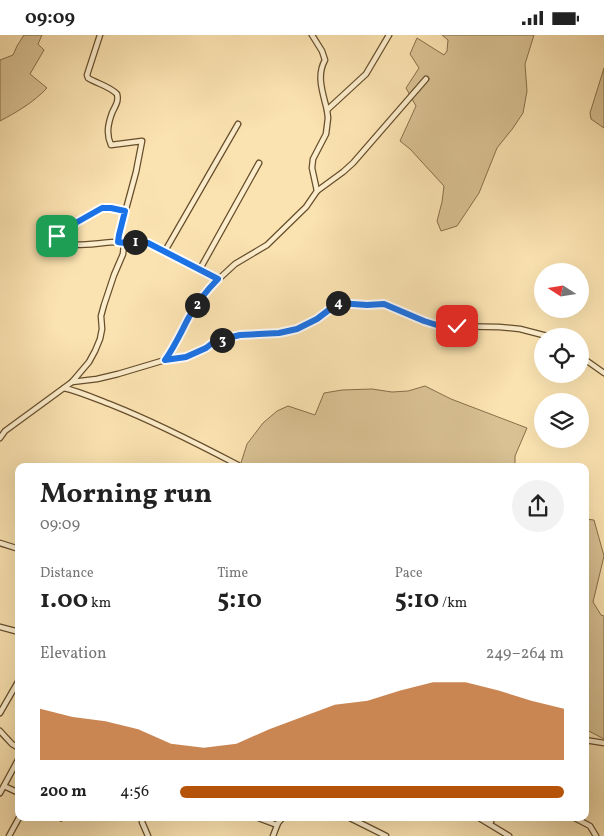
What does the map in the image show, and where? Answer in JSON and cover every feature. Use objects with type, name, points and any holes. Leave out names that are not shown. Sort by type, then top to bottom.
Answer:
[{"type":"street","points":[[0,438],[5,431],[72,382],[89,362],[96,351],[100,339],[102,329],[101,316],[123,254],[119,235],[136,172],[142,141],[111,145],[108,139],[109,123],[118,97],[116,92],[88,78],[87,75],[100,35]]},
{"type":"street","points":[[312,35],[325,60],[320,74],[328,118],[326,134],[313,159],[312,168],[317,191]]},
{"type":"street","points":[[327,109],[366,74],[389,35]]},
{"type":"street","points":[[165,360],[189,317],[208,289],[240,260],[267,245],[306,207],[317,191],[353,163],[426,79]]},
{"type":"street","points":[[165,251],[238,124]]},
{"type":"street","points":[[200,269],[259,163]]},
{"type":"street","points":[[125,211],[102,208],[65,229],[54,241],[76,244],[148,243],[218,279]]},
{"type":"street","points":[[72,382],[104,378],[165,360],[186,357],[206,348],[215,341],[240,335],[279,333],[297,329],[317,319],[338,303],[384,304],[440,326],[499,327],[534,333]]},
{"type":"street","points":[[589,362],[604,373]]},
{"type":"street","points":[[64,388],[142,417],[234,463]]},
{"type":"street","points":[[0,543],[15,548]]},
{"type":"street","points":[[0,627],[15,631]]},
{"type":"street","points":[[0,713],[15,687]]},
{"type":"street","points":[[1,734],[15,745]]},
{"type":"street","points":[[589,741],[604,743]]},
{"type":"street","points":[[0,793],[15,766]]},
{"type":"street","points":[[4,786],[15,791]]},
{"type":"street","points":[[9,836],[17,821]]},
{"type":"street","points":[[140,836],[147,835],[142,821]]},
{"type":"street","points":[[266,821],[277,825]]},
{"type":"street","points":[[273,836],[280,821]]},
{"type":"street","points":[[356,821],[386,836]]},
{"type":"street","points":[[485,821],[509,836]]},
{"type":"street","points":[[580,821],[590,826],[596,836]]},
{"type":"shaded area","points":[[24,35],[42,35],[38,44],[44,50],[30,74],[47,88],[37,98],[0,121],[0,60],[13,55]]},
{"type":"shaded area","points":[[442,35],[534,35],[525,64],[527,91],[523,113],[497,148],[479,193],[457,226],[441,231],[437,221],[444,186],[410,149],[400,141],[416,106],[406,88],[419,68],[410,54],[417,38],[444,55],[447,51],[448,40]]},
{"type":"shaded area","points":[[604,68],[604,128],[591,119],[590,113]]},
{"type":"shaded area","points":[[425,386],[451,399],[527,428],[515,456],[515,463],[241,463],[247,444],[263,423],[277,411],[288,406],[315,415],[324,393],[372,389],[392,392],[408,391]]},
{"type":"shaded area","points":[[589,519],[594,520],[604,556],[593,602],[601,615],[604,616],[604,739],[589,731]]},
{"type":"route","points":[[57,236],[65,229],[102,208],[125,211],[118,242],[148,243],[218,279],[208,289],[189,317],[181,335],[165,360],[186,357],[206,348],[215,341],[240,335],[279,333],[297,329],[317,319],[338,303],[384,304],[440,326],[457,326]]}]
